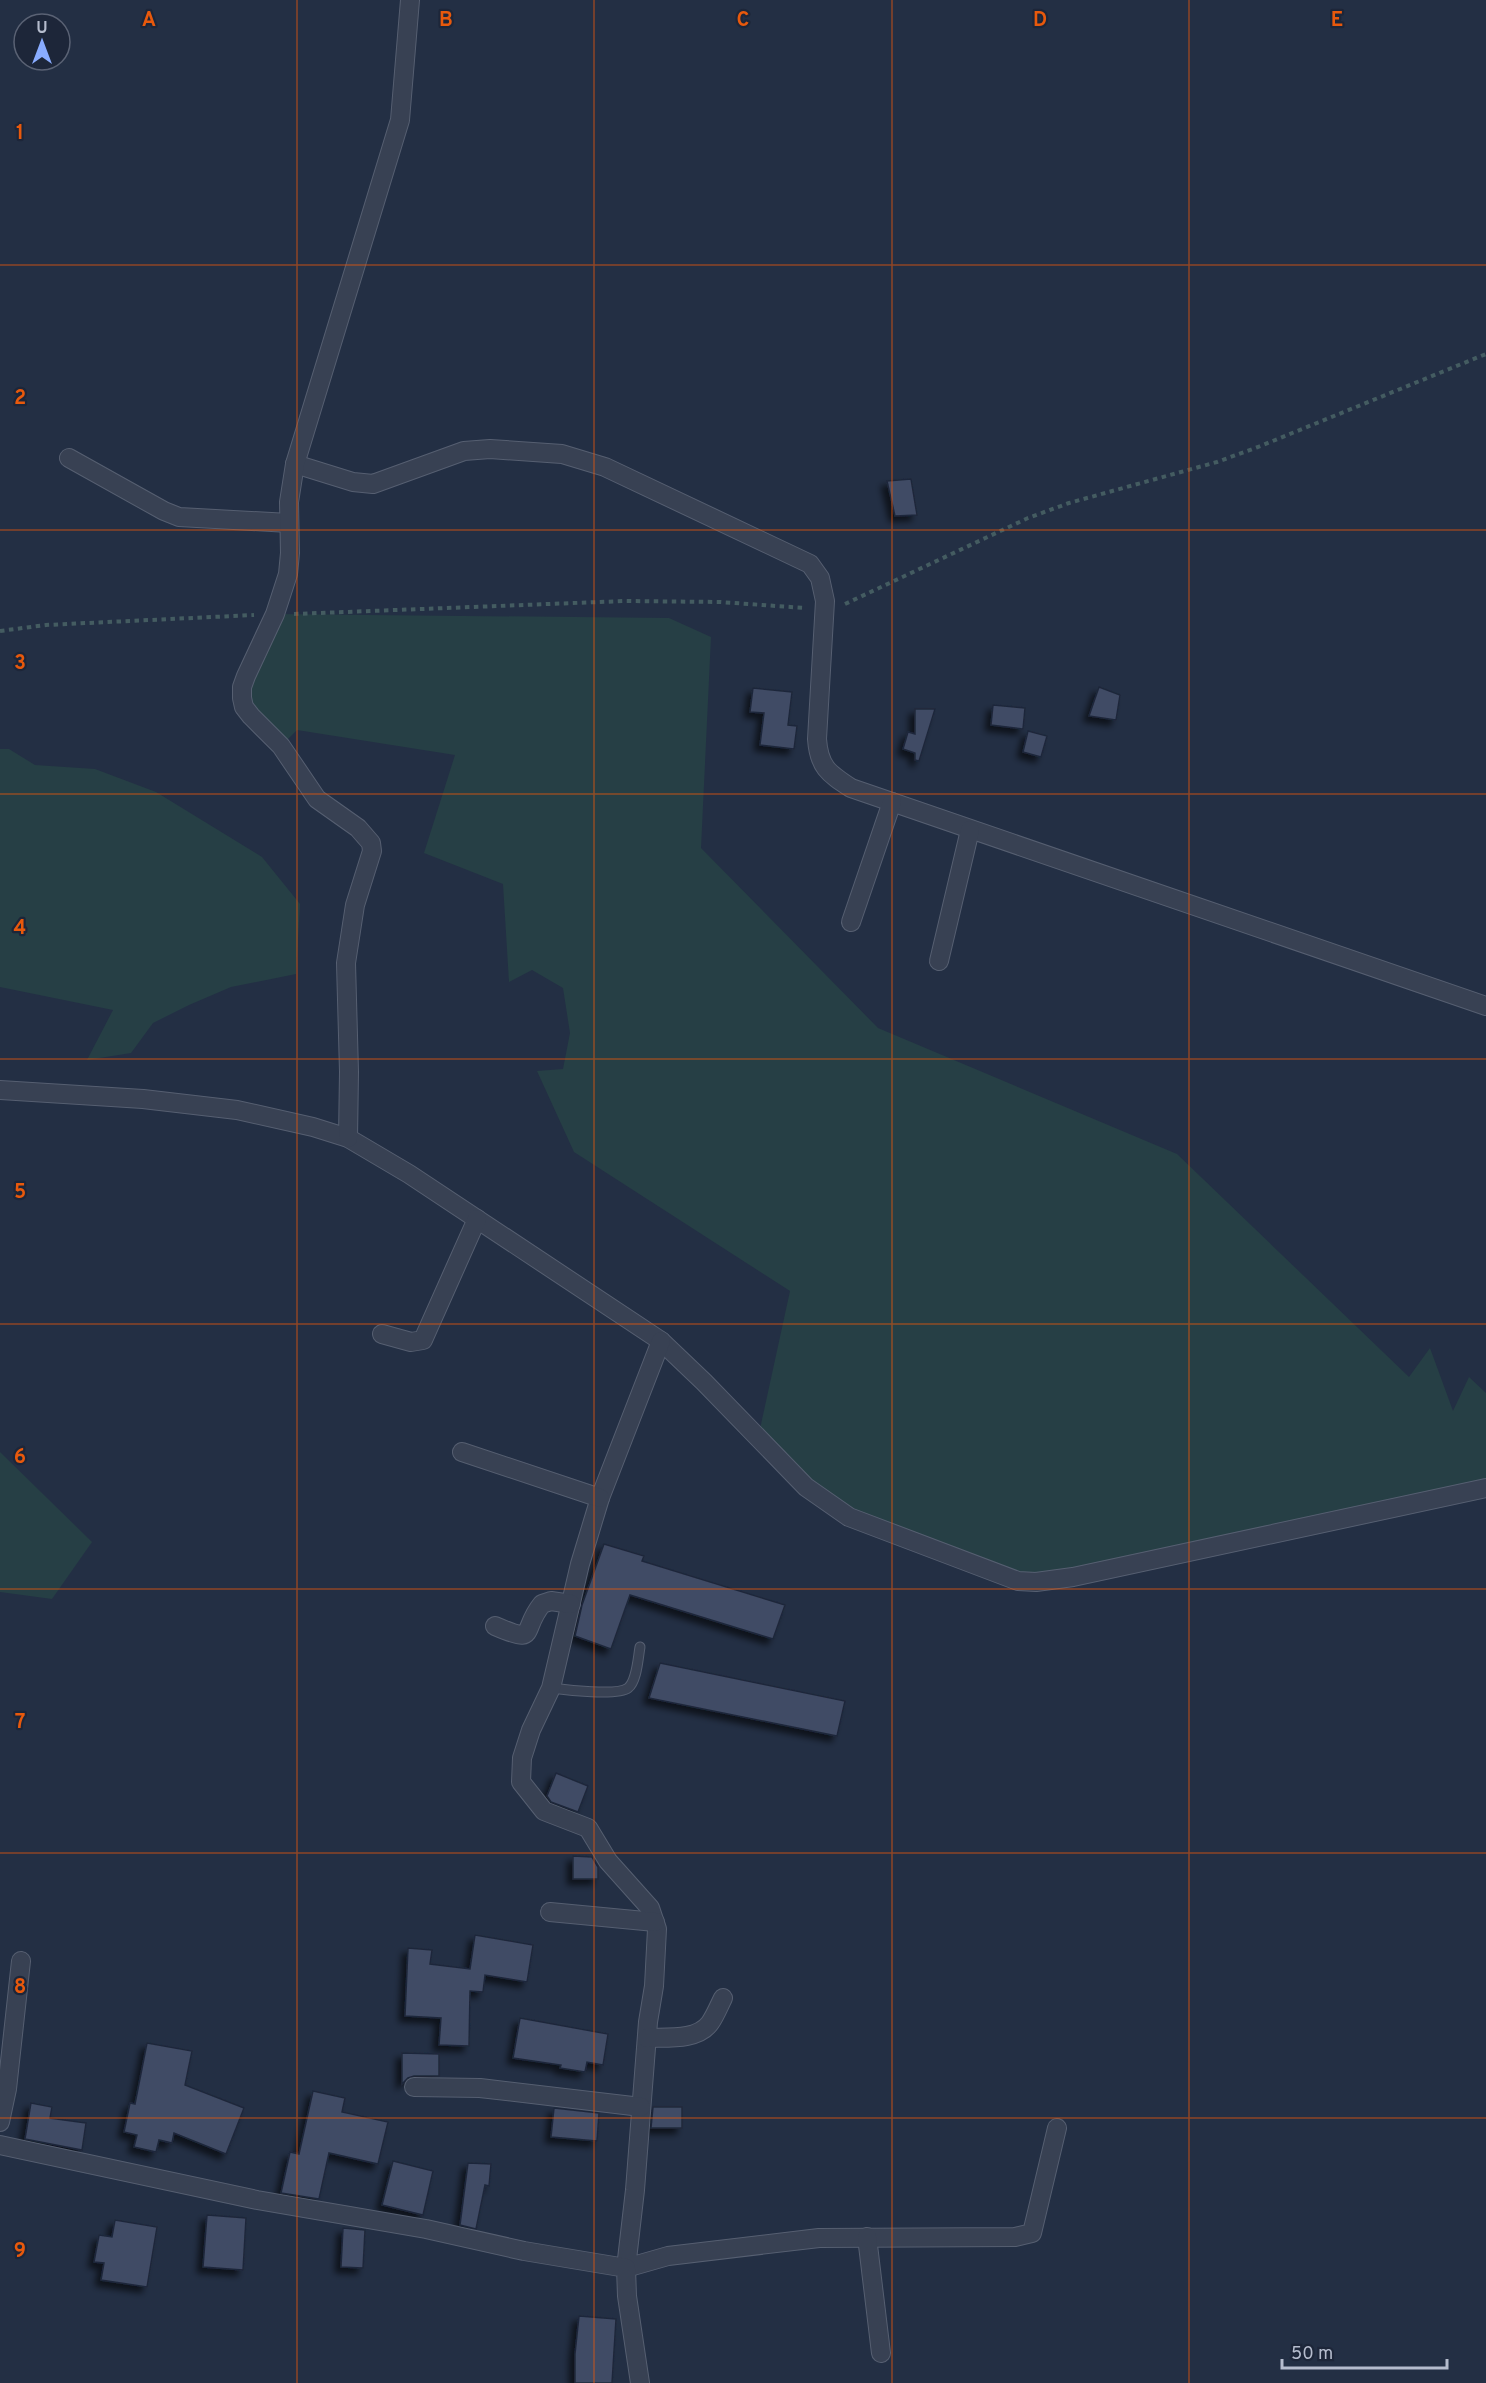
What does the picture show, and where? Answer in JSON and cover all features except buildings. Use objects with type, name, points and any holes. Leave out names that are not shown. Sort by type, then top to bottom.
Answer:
[{"type":"street","points":[[348,1138],[346,963],[355,905],[372,851],[371,843],[358,828],[317,798],[281,747],[244,707],[242,687],[281,597],[290,553],[289,502],[295,464],[399,120],[405,76],[410,0]]},
{"type":"street","points":[[295,464],[353,482],[373,484],[464,452],[490,449],[562,454],[605,467],[810,564],[820,578],[826,618],[817,739],[818,756],[826,769],[844,783],[970,830],[1486,1006]]},
{"type":"street","points":[[69,458],[164,511],[179,517],[289,523]]},
{"type":"street","points":[[851,922],[892,802]]},
{"type":"street","points":[[939,961],[970,830]]},
{"type":"street","points":[[0,1090],[143,1099],[237,1110],[313,1127],[348,1138],[409,1174],[661,1341],[704,1382],[806,1488],[826,1503],[849,1517],[1018,1581],[1036,1582],[1073,1577],[1486,1488]]},
{"type":"street","points":[[382,1334],[411,1342],[423,1340],[477,1219]]},
{"type":"street","points":[[640,2383],[627,2296],[626,2268],[635,2190],[646,2037],[654,1986],[657,1929],[650,1908],[608,1862],[588,1828],[544,1811],[521,1782],[522,1758],[531,1731],[551,1688],[580,1563],[600,1498],[661,1341]]},
{"type":"street","points":[[462,1452],[600,1498]]},
{"type":"street","points":[[495,1626],[517,1636],[523,1636],[528,1632],[536,1611],[542,1604],[551,1601],[571,1604]]},
{"type":"street","points":[[550,1912],[655,1922]]},
{"type":"street","points":[[0,2122],[7,2089],[21,1961]]},
{"type":"street","points":[[646,2037],[680,2036],[699,2032],[709,2024],[723,1998]]},
{"type":"street","points":[[414,2087],[480,2088],[641,2107]]},
{"type":"street","points":[[0,2145],[257,2200],[426,2229],[525,2251],[626,2268],[668,2256],[819,2238],[1015,2237],[1032,2233],[1058,2128]]},
{"type":"street","points":[[867,2237],[881,2353]]},
{"type":"lane","points":[[551,1688],[583,1692],[621,1691],[628,1688],[632,1682],[640,1647]]},
{"type":"green space","points":[[275,614],[669,618],[711,637],[701,848],[878,1028],[1177,1154],[1409,1377],[1430,1348],[1453,1411],[1469,1377],[1486,1393],[1486,1487],[1036,1582],[849,1517],[758,1438],[790,1291],[574,1152],[537,1071],[563,1069],[570,1033],[563,988],[532,970],[509,982],[503,884],[424,853],[455,755],[297,730],[281,746],[242,698]]},
{"type":"green space","points":[[0,749],[9,749],[35,765],[95,769],[156,792],[262,857],[300,904],[296,974],[231,987],[153,1023],[131,1053],[87,1060],[113,1010],[0,987]]},
{"type":"green space","points":[[0,1452],[92,1542],[52,1599],[0,1592]]}]
